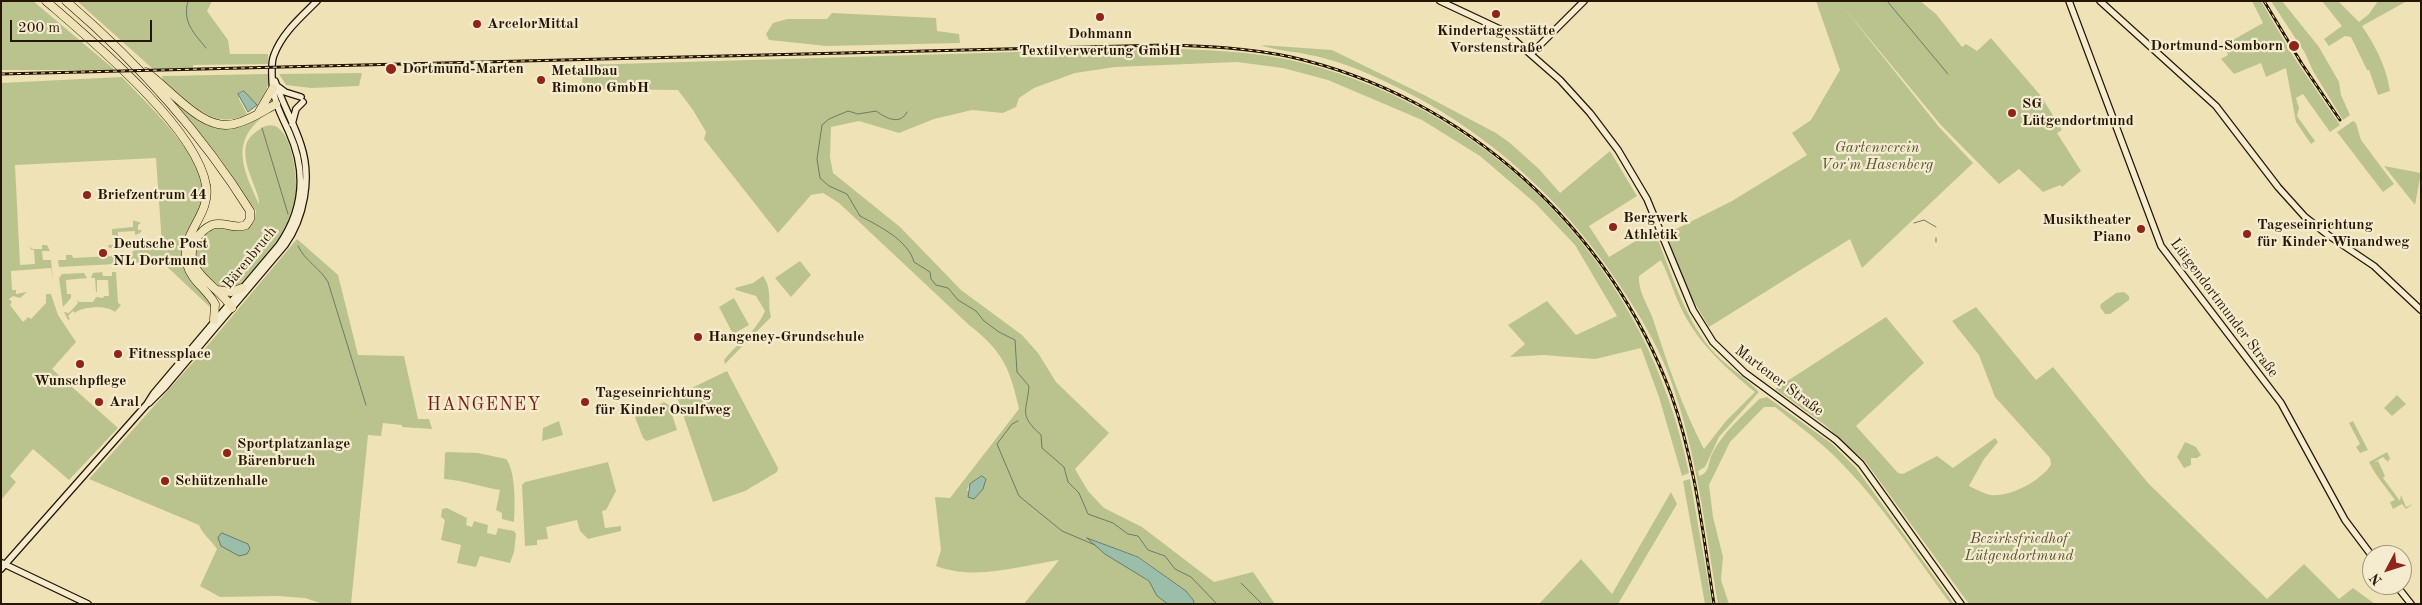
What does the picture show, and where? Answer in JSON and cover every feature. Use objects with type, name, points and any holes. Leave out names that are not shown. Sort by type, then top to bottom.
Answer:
[{"type":"highway","points":[[42,1],[57,10]]},
{"type":"highway","points":[[46,1],[112,58],[157,106],[190,147],[205,178],[207,194],[206,204],[190,236],[186,252],[190,271],[216,304],[214,320]]},
{"type":"highway","points":[[66,1],[132,62],[200,140],[250,211],[250,219],[246,225],[239,227],[220,224],[213,225],[203,231],[194,244],[192,254],[195,266],[229,306]]},
{"type":"highway","points":[[132,62],[156,78],[194,112],[212,122],[231,125],[281,104]]},
{"type":"highway","points":[[258,113],[275,87]]},
{"type":"highway","points":[[216,290],[230,292],[242,288]]},
{"type":"highway","points":[[207,291],[229,306]]},
{"type":"main road","name":"Bärenbruch","points":[[2,566],[147,404],[161,392],[285,236],[294,220],[300,199],[299,161],[272,77],[272,58],[282,39],[317,1]]},
{"type":"main road","name":"Martener Straße","points":[[1440,1],[1498,28],[1560,80],[1590,113],[1622,156],[1657,220],[1693,310],[1713,342],[1745,374],[1836,440],[1861,464],[1961,604]]},
{"type":"main road","points":[[1531,54],[1584,1]]},
{"type":"main road","name":"Lütgendortmunder Straße","points":[[2069,1],[2161,246],[2281,403],[2341,513],[2364,545]]},
{"type":"main road","points":[[2100,1],[2216,106],[2271,178],[2305,217],[2374,266],[2421,310]]},
{"type":"main road","points":[[275,87],[302,100],[296,109],[292,124]]},
{"type":"main road","name":"Bärenbruch","points":[[147,404],[214,320],[285,246],[300,214],[305,195],[305,168],[301,145],[281,104]]},
{"type":"main road","points":[[2,566],[88,604]]},
{"type":"green space","points":[[1,1],[33,1],[115,70],[1,70]]},
{"type":"green space","points":[[77,1],[212,1],[207,11],[228,40],[230,54],[268,54],[268,64],[193,65],[193,68],[153,69]]},
{"type":"green space","name":"Gartenverein Vor'm Hasenberg","points":[[1816,1],[1920,1],[1936,14],[1962,47],[1966,44],[1977,51],[1991,38],[2041,96],[2062,130],[2057,133],[2081,171],[2062,187],[2060,185],[2043,192],[2019,169],[1999,184],[1940,124],[1845,9],[1939,127],[1973,163],[1862,268],[1850,239],[1709,327],[1687,290],[1666,234],[1732,201],[1807,155],[1792,133],[1811,120],[1840,70]]},
{"type":"green space","points":[[2252,1],[2261,1],[2293,56],[2340,125],[2330,132],[2303,94],[2296,98],[2299,108],[2297,116],[2315,141],[2311,144],[2296,122],[2286,68],[2266,77],[2261,63],[2234,74],[2221,59],[2228,55],[2224,45],[2263,23]]},
{"type":"green space","points":[[2271,1],[2282,1],[2319,47],[2339,82],[2341,95],[2350,115],[2343,120],[2313,71],[2305,53]]},
{"type":"green space","points":[[2322,1],[2338,1],[2359,22],[2369,14],[2378,1],[2407,1],[2362,26],[2380,57],[2390,91],[2378,95],[2369,70],[2367,70],[2351,37],[2345,36],[2329,46],[2324,39],[2342,26]]},
{"type":"green space","points":[[832,13],[936,18],[937,31],[959,34],[960,43],[827,46],[769,40],[766,34],[773,23],[787,19],[827,19]]},
{"type":"green space","points":[[1261,45],[1332,50],[1424,95],[1496,133],[1510,143],[1539,169],[1560,193],[1610,151],[1637,196],[1589,226],[1609,257],[1654,230],[1678,291],[1700,335],[1716,354],[1759,392],[1719,437],[1705,467],[1698,471],[1699,476],[1703,475],[1707,470],[1716,446],[1727,432],[1759,399],[1767,397],[1832,444],[1856,468],[1954,604],[1951,604],[1946,598],[1872,498],[1837,459],[1775,407],[1764,407],[1730,442],[1709,485],[1713,517],[1723,557],[1721,580],[1729,604],[1718,604],[1694,463],[1671,381],[1658,350],[1636,310],[1607,266],[1581,233],[1524,173],[1492,146],[1422,100],[1357,69],[1320,57]],"holes":[[[1661,260],[1681,308],[1698,336],[1725,366],[1755,392],[1726,421],[1704,449],[1682,402],[1640,288],[1639,276]]]},
{"type":"green space","points":[[1149,48],[1227,51],[1265,55],[1303,63],[1375,87],[1441,120],[1502,162],[1555,212],[1601,269],[1640,332],[1669,400],[1689,473],[1682,476],[1659,397],[1641,348],[1595,359],[1543,355],[1510,357],[1525,344],[1508,325],[1547,301],[1576,335],[1617,316],[1575,245],[1535,203],[1480,156],[1422,120],[1328,80],[1283,68],[1237,62],[1115,67],[1075,73],[1034,88],[1019,98],[1016,107],[1003,113],[972,110],[934,119],[899,133],[859,121],[831,127],[830,157],[833,173],[900,227],[961,290],[1022,335],[1038,353],[1056,382],[1109,433],[1075,469],[1088,491],[1104,508],[1142,527],[1214,582],[1253,572],[1275,604],[1193,604],[1194,601],[1186,591],[1139,557],[1087,538],[1101,550],[1148,581],[1168,604],[1024,604],[1059,560],[982,572],[966,572],[936,566],[941,550],[935,497],[950,498],[1019,409],[1008,372],[990,343],[839,203],[823,193],[811,195],[778,233],[704,139],[706,132],[678,90],[582,89],[583,65]],"holes":[[[982,476],[986,479],[983,489],[974,499],[967,490],[970,484]]]},
{"type":"green space","points":[[362,73],[359,86],[311,88],[286,85],[279,74]]},
{"type":"green space","points":[[268,74],[267,87],[257,106],[244,91],[239,92],[239,99],[247,114],[234,119],[212,117],[202,112],[163,80],[162,76]]},
{"type":"green space","points":[[122,77],[175,135],[188,152],[197,170],[203,186],[203,202],[182,256],[211,300],[212,309],[163,263],[163,256],[153,262],[59,267],[58,260],[66,260],[66,255],[72,255],[73,258],[132,255],[135,250],[134,247],[109,248],[108,245],[147,243],[147,246],[162,245],[156,158],[15,165],[20,265],[35,264],[34,250],[31,250],[30,246],[32,249],[42,249],[42,245],[47,245],[50,251],[42,251],[43,260],[51,260],[53,282],[51,268],[11,271],[12,290],[16,290],[16,294],[27,292],[20,298],[13,296],[9,299],[12,302],[10,305],[23,322],[28,317],[31,319],[46,303],[46,294],[51,294],[58,315],[76,342],[52,369],[118,428],[69,480],[33,449],[10,476],[16,482],[2,499],[1,83]]},
{"type":"green space","points":[[167,93],[220,127],[272,110],[259,120],[244,141],[244,164],[259,204],[246,159],[245,150],[247,142],[256,131],[270,125],[279,128],[290,147],[295,174],[296,195],[281,236],[246,278],[240,284],[229,289],[217,286],[200,271],[196,255],[199,239],[203,233],[210,230],[241,230],[248,228],[254,222],[256,211],[219,157]]},
{"type":"green space","points":[[2353,121],[2356,123],[2361,140],[2394,184],[2383,192],[2337,132]]},
{"type":"green space","points":[[2384,166],[2421,173],[2415,205]]},
{"type":"green space","points":[[133,220],[141,223],[138,225],[138,230],[142,230],[140,233],[135,235],[135,231],[118,232],[118,236],[112,235],[112,229],[133,227]]},
{"type":"green space","points":[[297,239],[338,275],[358,355],[404,356],[418,419],[429,419],[432,429],[402,427],[402,425],[383,423],[381,436],[368,435],[351,604],[323,604],[305,598],[277,596],[220,597],[200,586],[217,549],[199,525],[89,479],[203,351]]},
{"type":"green space","points":[[800,261],[811,275],[791,297],[775,278]]},
{"type":"green space","points":[[102,272],[103,276],[112,276],[112,272],[116,272],[118,303],[121,305],[115,312],[101,307],[83,309],[75,313],[73,311],[68,316],[70,319],[68,320],[64,312],[69,313],[78,303],[77,299],[79,302],[93,302],[96,297],[103,298],[104,296],[109,296],[108,280],[97,280],[96,292],[95,278],[91,278],[93,273]]},
{"type":"green space","points":[[84,273],[87,278],[66,280],[67,294],[71,294],[71,298],[63,307],[59,278],[62,274]]},
{"type":"green space","points":[[763,276],[769,291],[771,317],[725,364],[724,360],[751,332],[765,311],[756,296],[736,290],[735,288],[753,283]]},
{"type":"green space","points":[[2124,292],[2129,296],[2129,300],[2110,314],[2105,314],[2100,307],[2101,304],[2116,293]]},
{"type":"green space","points":[[734,298],[749,325],[733,334],[719,307]]},
{"type":"green space","name":"Bezirksfriedhof Lütgendortmund","points":[[1976,307],[2036,380],[2053,367],[2148,483],[2267,599],[2304,564],[2339,599],[2353,588],[2375,604],[1969,604],[1865,461],[1825,425],[1775,389],[1886,317],[1924,363],[1856,426],[1898,473],[1903,474],[1937,456],[1953,468],[1995,438],[1998,442],[1984,459],[1969,486],[1991,495],[2016,491],[2040,477],[2051,465],[2050,458],[1995,397],[1979,355],[1952,321]]},
{"type":"green space","points":[[727,371],[778,468],[777,472],[745,491],[713,502],[677,395]]},
{"type":"green space","points":[[2397,395],[2406,404],[2392,416],[2384,408]]},
{"type":"green space","points":[[664,402],[669,405],[677,430],[647,441],[643,438],[635,417]]},
{"type":"green space","points":[[559,421],[563,435],[542,441],[543,428]]},
{"type":"green space","points":[[2353,421],[2368,450],[2360,453],[2356,447],[2360,444],[2349,423]]},
{"type":"green space","points":[[2185,442],[2196,447],[2201,455],[2197,458],[2191,458],[2191,465],[2184,468],[2177,457]]},
{"type":"green space","points":[[2387,452],[2391,460],[2389,459],[2388,462],[2383,457],[2376,461],[2375,463],[2380,459],[2378,461],[2385,476],[2383,478],[2400,501],[2401,495],[2406,507],[2413,504],[2406,509],[2402,504],[2393,509],[2390,502],[2395,500],[2369,462]]},
{"type":"green space","points":[[445,453],[478,453],[506,459],[512,472],[515,498],[514,522],[502,519],[502,513],[496,510],[500,490],[444,479]]},
{"type":"green space","points":[[608,462],[616,491],[606,510],[602,511],[605,528],[621,526],[621,531],[588,539],[580,531],[577,520],[546,527],[548,539],[537,540],[537,545],[525,546],[522,485],[525,482]]},
{"type":"green space","points":[[1690,479],[1712,604],[1705,604],[1683,481]]},
{"type":"green space","points":[[1671,492],[1677,504],[1618,604],[1539,604],[1581,559],[1612,594]]},
{"type":"green space","points":[[447,508],[467,518],[466,525],[472,527],[474,521],[488,525],[487,533],[496,535],[498,528],[514,531],[516,534],[514,552],[510,563],[480,556],[476,567],[457,563],[461,545],[441,540],[445,520],[441,517],[442,509]]},
{"type":"shaded area","points":[[244,91],[257,105],[248,112],[238,94]]},
{"type":"shaded area","points":[[982,476],[986,479],[983,489],[974,499],[968,497],[970,484]]},
{"type":"shaded area","points":[[222,533],[248,544],[250,549],[247,554],[239,556],[221,546],[218,538]]},
{"type":"shaded area","points":[[1087,538],[1138,557],[1186,591],[1194,601],[1193,604],[1168,604],[1157,596],[1149,581],[1105,554]]},
{"type":"waterway","points":[[188,1],[187,15],[190,27],[206,48]]},
{"type":"waterway","points":[[1887,1],[1948,74]]},
{"type":"waterway","points":[[907,112],[901,119],[897,120],[888,118],[876,111],[858,114],[848,111],[829,119],[822,125],[817,159],[820,178],[829,186],[847,194],[860,216],[884,229],[899,240],[911,254],[914,262],[930,272],[931,279],[936,285],[948,288],[958,300],[976,311],[984,321],[999,332],[1015,340],[1017,372],[1029,386],[1026,407],[1029,422],[1041,435],[1042,448],[1064,467],[1068,482],[1079,493],[1088,514],[1113,523],[1128,534],[1138,536],[1148,550],[1165,556],[1175,569],[1191,577],[1217,604]]},
{"type":"waterway","points":[[262,128],[288,214]]},
{"type":"waterway","points":[[1914,223],[1924,220],[1936,227]]},
{"type":"waterway","points":[[298,246],[328,282],[366,405]]},
{"type":"waterway","points":[[1018,421],[1012,424],[997,444],[1019,496],[1062,531],[1095,545]]},
{"type":"waterway","points":[[1241,583],[1262,604]]},
{"type":"railway","points":[[2264,1],[2302,64],[2340,120]]},
{"type":"railway","points":[[1,74],[1165,45],[1260,51],[1291,57],[1354,76],[1415,103],[1471,137],[1523,178],[1570,225],[1610,277],[1644,333],[1671,394],[1679,419],[1692,471],[1714,604]]},
{"type":"place","name":"Kindertagesstätte Vorstenstraße","points":[[1496,14]]},
{"type":"place","name":"Dohmann Textilverwertung GmbH","points":[[1100,17]]},
{"type":"place","name":"ArcelorMittal","points":[[477,24]]},
{"type":"place","name":"Dortmund-Somborn","points":[[2294,46]]},
{"type":"place","name":"Dortmund-Marten","points":[[391,69]]},
{"type":"place","name":"Metallbau Rimono GmbH","points":[[541,80]]},
{"type":"place","name":"SG Lütgendortmund","points":[[2012,113]]},
{"type":"place","name":"Briefzentrum 44","points":[[87,195]]},
{"type":"place","name":"Bergwerk Athletik","points":[[1613,227]]},
{"type":"place","name":"Musiktheater Piano","points":[[2141,229]]},
{"type":"place","name":"Tageseinrichtung für Kinder Winandweg","points":[[2247,234]]},
{"type":"place","name":"Deutsche Post NL Dortmund","points":[[103,253]]},
{"type":"place","name":"Hangeney-Grundschule","points":[[698,337]]},
{"type":"place","name":"Fitnessplace","points":[[118,354]]},
{"type":"place","name":"Wunschpflege","points":[[80,364]]},
{"type":"place","name":"Aral","points":[[99,402]]},
{"type":"place","name":"Tageseinrichtung für Kinder Osulfweg","points":[[585,402]]},
{"type":"place","name":"Sportplatzanlage Bärenbruch","points":[[227,453]]},
{"type":"place","name":"Schützenhalle","points":[[165,481]]},
{"type":"district","name":"HANGENEY","points":[[484,405]]}]
